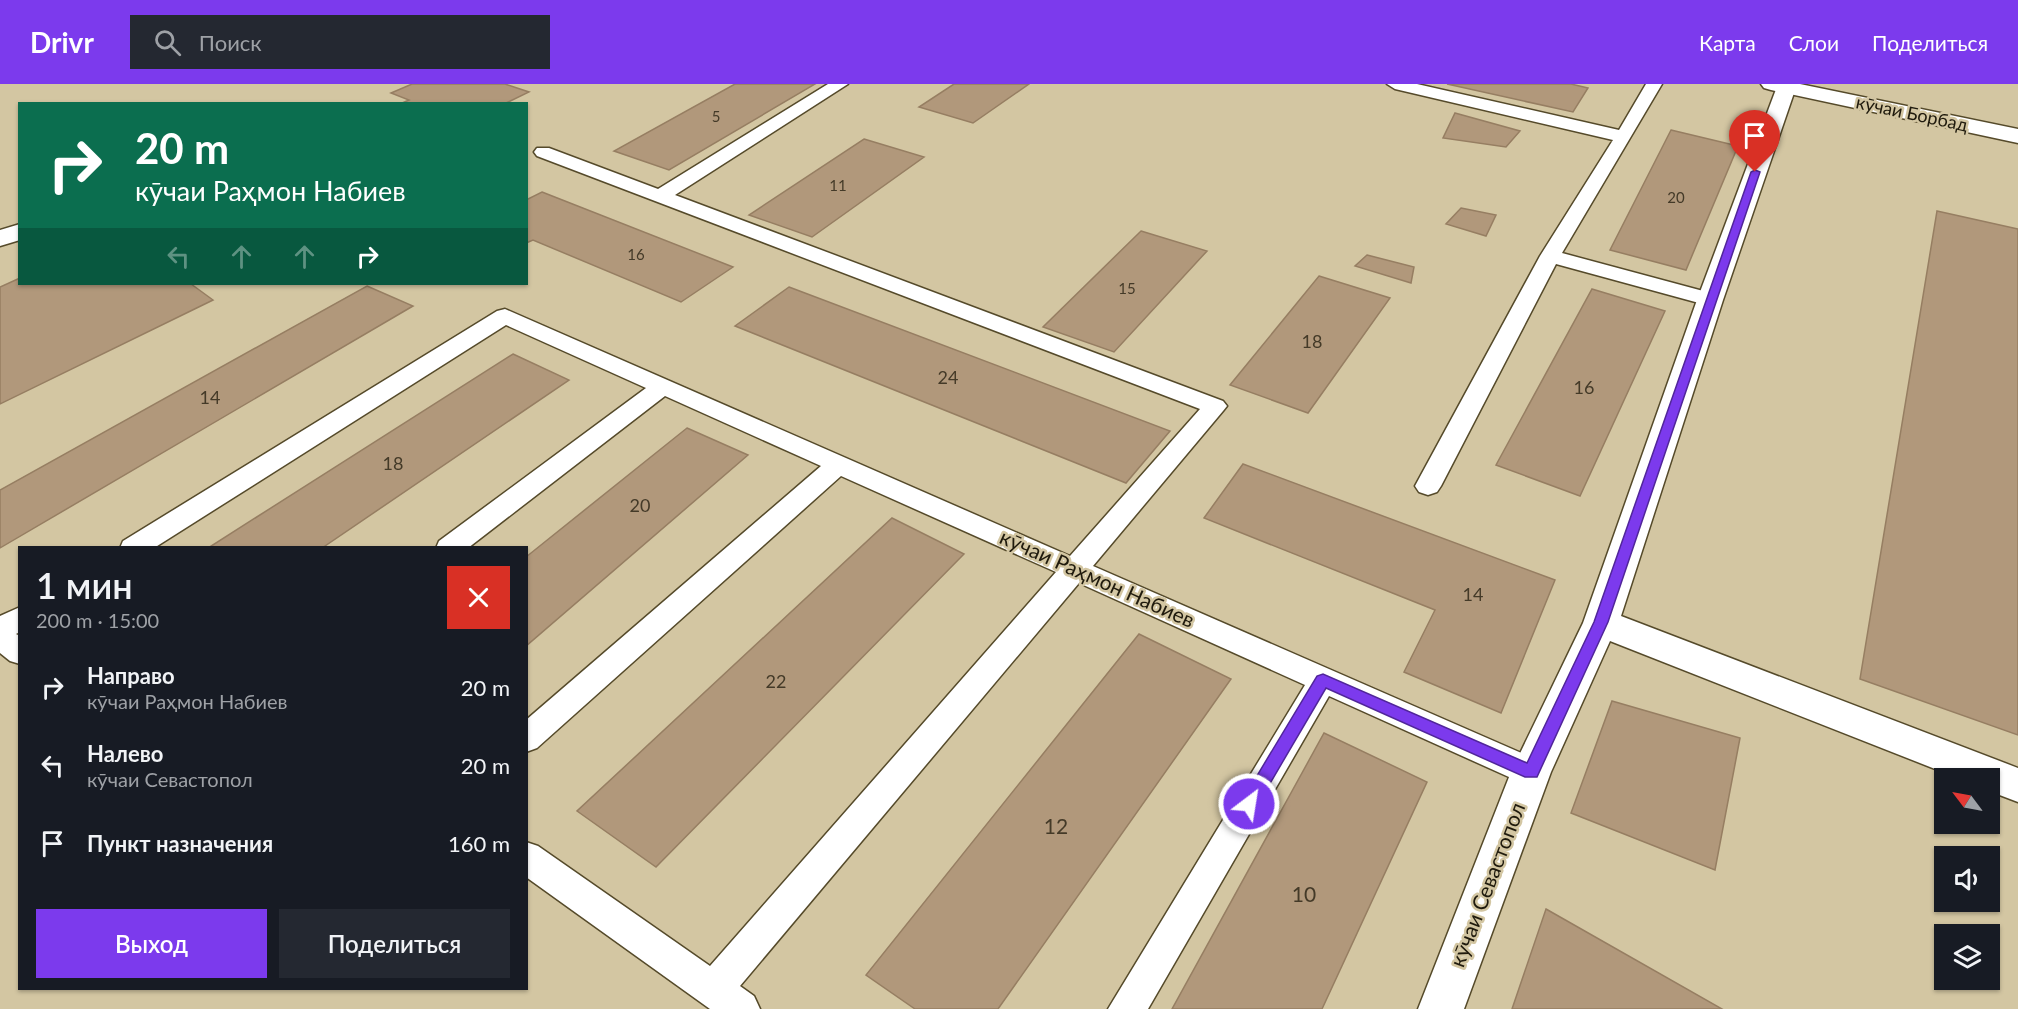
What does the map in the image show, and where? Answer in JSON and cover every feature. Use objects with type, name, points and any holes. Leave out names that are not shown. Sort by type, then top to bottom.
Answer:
[{"type":"street","name":"кӯчаи Борбад","points":[[1778,86],[2018,136]]},
{"type":"street","name":"кӯчаи Севастопол","points":[[1441,1009],[1531,772],[1601,622],[1710,300],[1778,86]]},
{"type":"street","points":[[0,239],[18,232]]},
{"type":"street","points":[[1601,622],[2018,785]]},
{"type":"lane","points":[[660,196],[840,84]]},
{"type":"lane","points":[[1395,84],[1624,137]]},
{"type":"lane","points":[[1428,486],[1550,256],[1654,84]]},
{"type":"lane","points":[[528,858],[727,1000],[1074,569],[1215,406],[543,152]]},
{"type":"lane","points":[[1550,256],[1710,300]]},
{"type":"lane","name":"кӯчаи Раҳмон Набиев","points":[[136,546],[505,316],[1531,772]]},
{"type":"lane","points":[[452,546],[664,386]]},
{"type":"lane","points":[[528,737],[839,464]]},
{"type":"lane","points":[[0,630],[18,619]]},
{"type":"lane","points":[[0,637],[18,651]]},
{"type":"lane","points":[[1127,1009],[1323,680]]},
{"type":"building","points":[[412,84],[505,84],[529,92],[508,102],[404,102],[409,100],[391,93]]},
{"type":"building","points":[[735,84],[815,84],[669,170],[614,151]]},
{"type":"building","points":[[954,84],[1029,84],[973,123],[919,107]]},
{"type":"building","points":[[1447,84],[1571,84],[1588,88],[1573,112]]},
{"type":"building","points":[[1455,113],[1520,131],[1506,147],[1443,138]]},
{"type":"building","points":[[1671,130],[1738,146],[1686,270],[1610,250]]},
{"type":"building","points":[[864,139],[924,157],[812,237],[749,215]]},
{"type":"building","points":[[542,192],[733,267],[681,302],[533,240],[528,242],[528,199]]},
{"type":"building","points":[[1461,208],[1496,215],[1486,236],[1446,224]]},
{"type":"building","points":[[1937,211],[2018,229],[2018,735],[1860,679]]},
{"type":"building","points":[[1141,231],[1207,251],[1114,352],[1043,327]]},
{"type":"building","points":[[1367,255],[1414,267],[1411,283],[1355,266]]},
{"type":"building","points":[[1319,276],[1390,298],[1308,413],[1230,385]]},
{"type":"building","points":[[18,279],[18,285],[192,285],[213,300],[0,404],[0,287]]},
{"type":"building","points":[[367,286],[413,306],[0,548],[0,490]]},
{"type":"building","points":[[789,287],[1170,431],[1126,483],[735,326]]},
{"type":"building","points":[[1592,289],[1665,311],[1580,496],[1496,465]]},
{"type":"building","points":[[513,354],[569,380],[325,546],[211,546]]},
{"type":"building","points":[[687,428],[748,455],[528,644],[528,555]]},
{"type":"building","points":[[1243,464],[1555,580],[1501,713],[1404,672],[1435,610],[1204,518]]},
{"type":"building","points":[[892,518],[964,554],[656,867],[577,811]]},
{"type":"building","points":[[1139,634],[1231,679],[998,1009],[915,1009],[866,975]]},
{"type":"building","points":[[1612,701],[1740,738],[1715,870],[1571,813]]},
{"type":"building","points":[[1324,733],[1427,782],[1322,1009],[1172,1009]]},
{"type":"building","points":[[1546,909],[1722,1009],[1512,1009]]},
{"type":"route","points":[[1249,804],[1323,680],[1531,772],[1601,622],[1755,172]]}]
